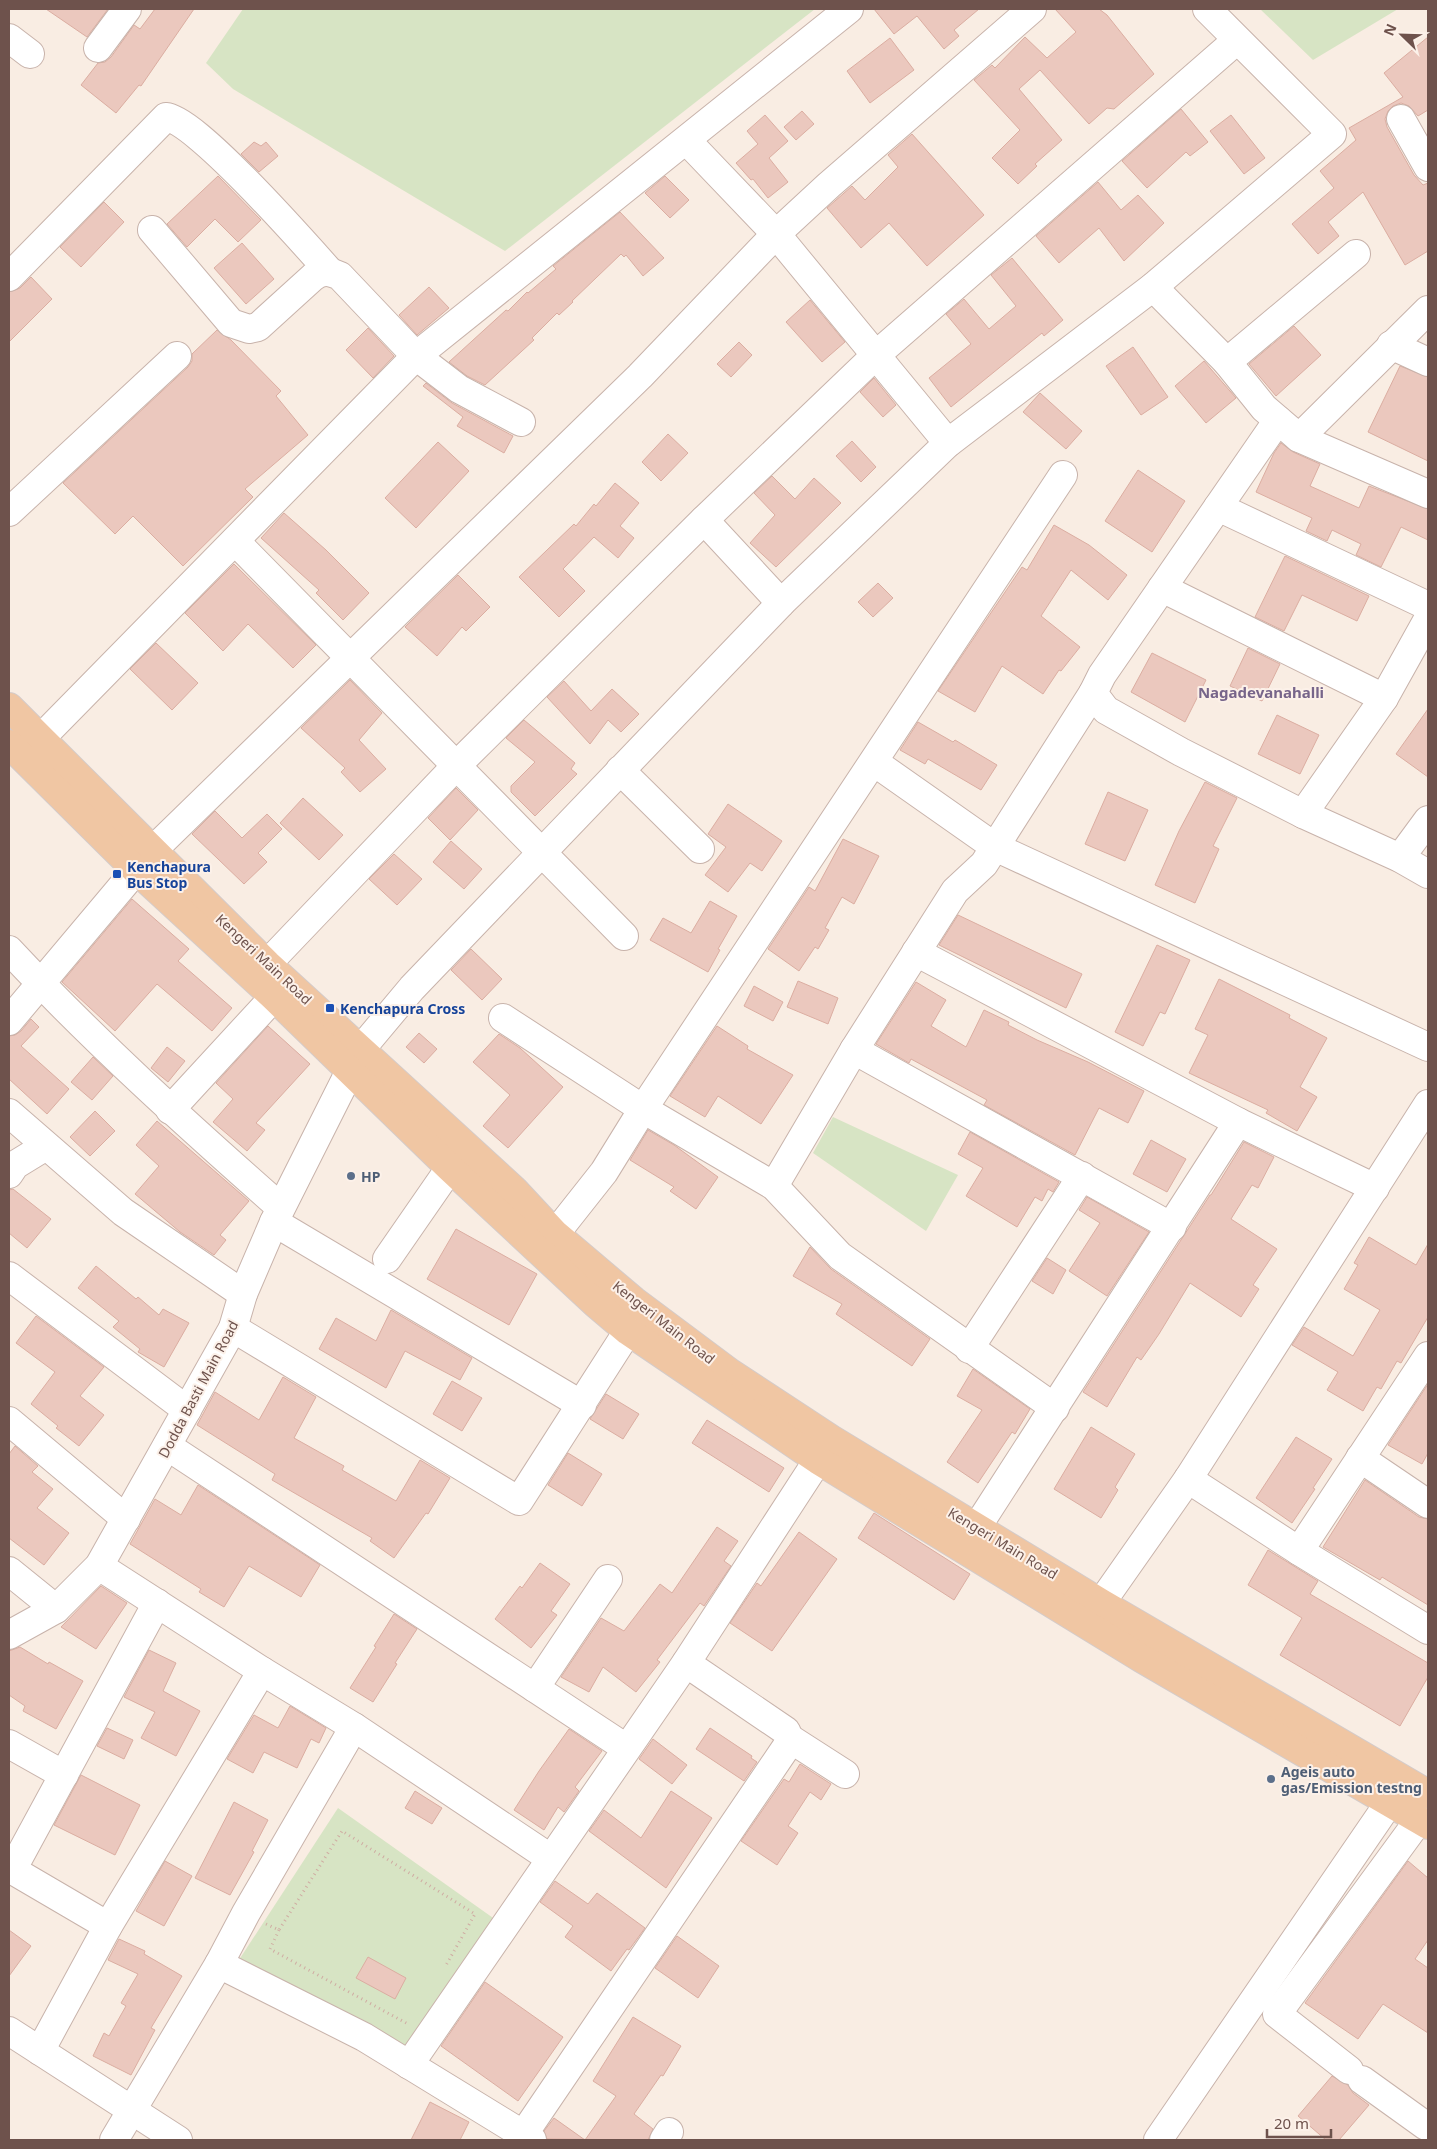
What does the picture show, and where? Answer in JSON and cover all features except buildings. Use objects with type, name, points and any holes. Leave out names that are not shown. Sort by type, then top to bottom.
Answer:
[{"type":"main road","name":"Kengeri Main Road","points":[[9,706],[40,739],[144,861],[274,997],[355,1060],[514,1190],[555,1234],[634,1301],[729,1372],[831,1439],[977,1527],[1094,1613],[1141,1658],[1424,1822]]},
{"type":"main road","name":"Kengeri Main Road","points":[[9,744],[266,964],[355,1060],[450,1168],[595,1304],[628,1331],[818,1460],[1094,1613],[1428,1794]]},
{"type":"street","points":[[98,48],[127,9]]},
{"type":"street","points":[[40,739],[416,356],[849,9]]},
{"type":"street","points":[[9,1021],[144,861],[640,376],[776,234],[836,178],[1032,9]]},
{"type":"street","points":[[266,964],[457,765],[704,520],[876,355],[1237,40],[1207,9]]},
{"type":"street","points":[[9,38],[30,54]]},
{"type":"street","name":"Dodda Basti Main Road","points":[[9,1635],[56,1609],[100,1566],[234,1328],[243,1294],[277,1214],[355,1060],[412,988],[781,603],[948,442],[1154,288],[1332,134],[1237,40]]},
{"type":"street","points":[[9,277],[166,117],[175,118],[185,125],[233,168],[330,272]]},
{"type":"street","points":[[1401,119],[1428,166]]},
{"type":"street","points":[[687,140],[776,234],[948,442]]},
{"type":"street","points":[[152,230],[231,323],[248,329],[258,327],[313,277],[321,272],[330,272],[340,276],[416,356],[460,389],[521,422]]},
{"type":"street","points":[[1227,362],[1356,254]]},
{"type":"street","points":[[1154,288],[1227,362],[1264,408],[1298,438],[1428,494]]},
{"type":"street","points":[[1298,438],[1428,310]]},
{"type":"street","points":[[1391,345],[1428,362]]},
{"type":"street","points":[[9,512],[177,356]]},
{"type":"street","points":[[774,1186],[854,1050],[955,891],[984,864],[1102,676],[1278,420]]},
{"type":"street","points":[[555,1234],[604,1172],[643,1109],[1063,476]]},
{"type":"street","points":[[1218,507],[1428,606]]},
{"type":"street","points":[[704,520],[781,603]]},
{"type":"street","points":[[235,541],[457,765],[541,854],[624,936]]},
{"type":"street","points":[[1162,588],[1384,698]]},
{"type":"street","points":[[1303,814],[1384,698],[1428,619]]},
{"type":"street","points":[[1093,692],[1106,710],[1182,752],[1303,814],[1400,858],[1428,874]]},
{"type":"street","points":[[874,762],[995,847],[1428,1047]]},
{"type":"street","points":[[620,770],[700,849]]},
{"type":"street","points":[[1400,858],[1428,820]]},
{"type":"street","points":[[9,950],[41,984],[277,1214],[582,1405]]},
{"type":"street","points":[[916,952],[1238,1122],[1374,1188]]},
{"type":"street","points":[[170,1110],[274,997]]},
{"type":"street","points":[[503,1018],[643,1109],[774,1186],[840,1256],[1055,1408]]},
{"type":"street","points":[[854,1050],[1172,1227]]},
{"type":"street","points":[[1094,1613],[1188,1478],[1428,1104]]},
{"type":"street","points":[[9,1113],[123,1212],[243,1294]]},
{"type":"street","points":[[977,1527],[1238,1122]]},
{"type":"street","points":[[9,1174],[15,1165],[46,1146]]},
{"type":"street","points":[[387,1259],[450,1168]]},
{"type":"street","points":[[969,1348],[1082,1176]]},
{"type":"street","points":[[9,1276],[188,1410]]},
{"type":"street","points":[[234,1328],[519,1501],[628,1331]]},
{"type":"street","points":[[1299,1551],[1428,1356]]},
{"type":"street","points":[[9,1421],[126,1519]]},
{"type":"street","points":[[167,1446],[626,1748]]},
{"type":"street","points":[[1360,1458],[1428,1504]]},
{"type":"street","points":[[409,2064],[686,1663],[818,1460]]},
{"type":"street","points":[[1188,1478],[1299,1551],[1428,1630]]},
{"type":"street","points":[[100,1566],[262,1671],[354,1727],[550,1858]]},
{"type":"street","points":[[9,1571],[56,1609]]},
{"type":"street","points":[[535,1688],[608,1579]]},
{"type":"street","points":[[108,1926],[11,1869],[64,1775],[156,1603]]},
{"type":"street","points":[[686,1663],[786,1731],[789,1738],[846,1774]]},
{"type":"street","points":[[40,2051],[108,1926],[262,1671]]},
{"type":"street","points":[[114,2140],[219,1964],[246,1913],[354,1727]]},
{"type":"street","points":[[219,1964],[364,2037],[527,2138],[787,1746],[789,1738]]},
{"type":"street","points":[[9,1744],[64,1775]]},
{"type":"street","points":[[1158,2140],[1390,1803]]},
{"type":"street","points":[[1424,1822],[1277,2014],[1424,2130]]},
{"type":"street","points":[[9,2032],[178,2140]]},
{"type":"path","points":[[411,2026],[270,1949],[278,1930],[342,1831],[475,1914],[440,1974]]},
{"type":"path","points":[[246,1913],[278,1930]]},
{"type":"green space","points":[[243,9],[815,9],[505,251],[233,89],[206,63]]},
{"type":"green space","points":[[1260,9],[1398,9],[1313,60]]},
{"type":"green space","points":[[833,1117],[958,1175],[926,1231],[813,1153]]},
{"type":"green space","points":[[338,1808],[496,1920],[403,2052],[237,1963]]},
{"type":"place","name":"Kenchapura Bus Stop","points":[[117,874]]},
{"type":"place","name":"Kenchapura Cross","points":[[330,1008]]},
{"type":"place","name":"HP","points":[[351,1176]]},
{"type":"place","name":"Ageis auto gas/Emission testng","points":[[1271,1779]]},
{"type":"district","name":"Nagadevanahalli","points":[[1261,692]]}]
